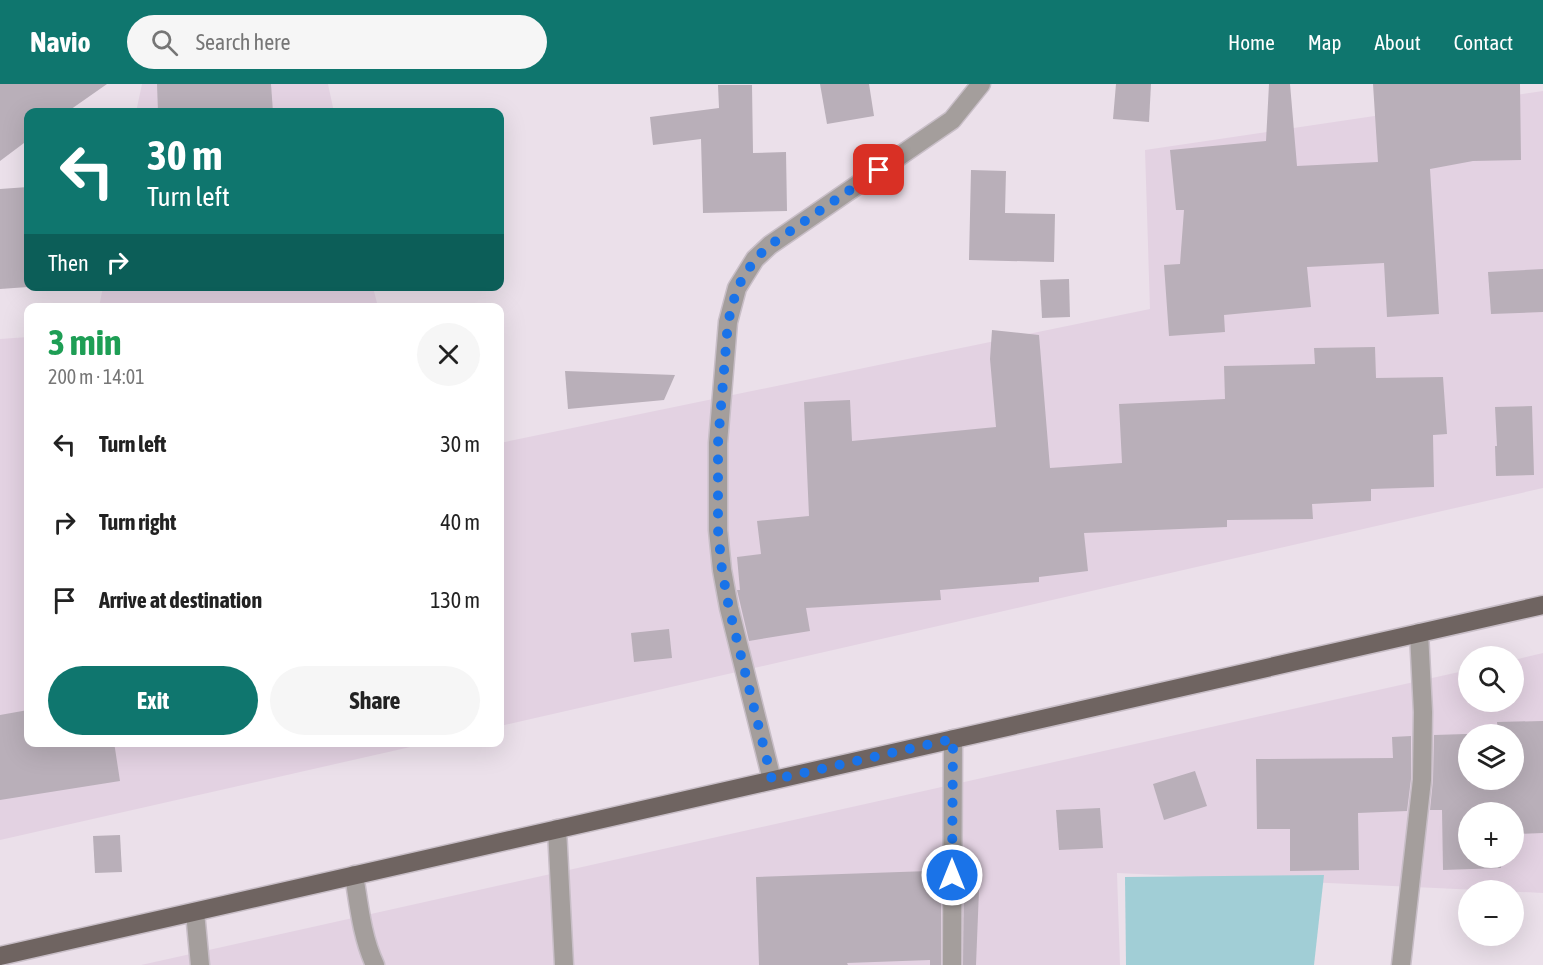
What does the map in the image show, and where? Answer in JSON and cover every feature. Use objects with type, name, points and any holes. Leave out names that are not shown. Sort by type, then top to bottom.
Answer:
[{"type":"main road","points":[[0,956],[1543,605]]},
{"type":"street","points":[[772,780],[729,608],[718,530],[718,443],[728,322],[737,288],[755,259],[770,245],[952,120],[981,84]]},
{"type":"street","points":[[1401,965],[1422,780],[1423,712],[1419,633]]},
{"type":"street","points":[[952,965],[953,739]]},
{"type":"street","points":[[557,829],[564,965]]},
{"type":"street","points":[[354,875],[364,933],[375,965]]},
{"type":"street","points":[[195,912],[200,965]]},
{"type":"shaded area","points":[[142,84],[328,84],[333,108],[137,108]]},
{"type":"shaded area","points":[[1543,91],[1543,488],[504,725],[504,442],[1150,309],[1145,150]]},
{"type":"shaded area","points":[[102,291],[374,291],[377,303],[100,303]]},
{"type":"shaded area","points":[[24,337],[24,747],[410,747],[0,840],[0,339]]},
{"type":"shaded area","points":[[1543,653],[1543,893],[1524,892],[1524,880],[1458,880],[1458,889],[1117,873],[1120,965],[141,965],[1458,672],[1458,712],[1524,712],[1524,658]]},
{"type":"water","points":[[1324,875],[1314,965],[1126,965],[1125,877]]},
{"type":"building","points":[[0,84],[107,84],[73,108],[24,108],[24,143],[0,161]]},
{"type":"building","points":[[157,84],[271,84],[273,108],[158,108]]},
{"type":"building","points":[[820,84],[869,84],[874,116],[827,124]]},
{"type":"building","points":[[1116,84],[1151,84],[1149,122],[1113,119]]},
{"type":"building","points":[[1269,84],[1290,84],[1297,166],[1378,162],[1373,84],[1520,84],[1521,160],[1473,161],[1430,169],[1439,314],[1387,317],[1384,263],[1307,267],[1311,307],[1224,315],[1225,332],[1169,336],[1164,265],[1180,264],[1184,210],[1176,210],[1170,150],[1266,141]]},
{"type":"building","points":[[718,85],[752,85],[753,153],[786,152],[787,211],[703,213],[701,139],[653,145],[650,117],[719,108]]},
{"type":"building","points":[[971,170],[1006,171],[1005,213],[1055,214],[1054,262],[969,260]]},
{"type":"building","points":[[24,187],[24,287],[0,289],[0,189]]},
{"type":"building","points":[[1543,269],[1543,312],[1491,314],[1488,272]]},
{"type":"building","points":[[1069,279],[1070,317],[1042,318],[1040,280]]},
{"type":"building","points":[[992,330],[1039,335],[1050,468],[1122,463],[1119,404],[1225,399],[1224,366],[1315,364],[1314,348],[1375,347],[1376,378],[1443,377],[1447,434],[1433,435],[1434,487],[1371,489],[1371,501],[1312,504],[1313,519],[1227,520],[1227,527],[1084,533],[1088,571],[1039,577],[1039,582],[940,590],[941,600],[806,608],[810,631],[749,641],[737,590],[740,590],[737,557],[761,554],[757,521],[809,516],[804,402],[850,400],[852,441],[996,427],[990,359]]},
{"type":"building","points":[[565,371],[675,375],[664,400],[568,409]]},
{"type":"building","points":[[1532,406],[1534,475],[1496,476],[1495,407]]},
{"type":"building","points":[[669,629],[672,658],[634,662],[631,633]]},
{"type":"building","points":[[24,711],[24,747],[115,747],[120,781],[0,800],[0,715]]},
{"type":"building","points":[[1543,721],[1543,833],[1524,834],[1524,802],[1458,802],[1458,868],[1501,868],[1443,870],[1442,810],[1430,810],[1434,735],[1458,734],[1458,790],[1524,790],[1524,724],[1497,724],[1497,722]]},
{"type":"building","points":[[1411,736],[1411,779],[1407,811],[1358,813],[1359,870],[1290,871],[1290,829],[1257,829],[1256,759],[1393,758],[1392,737]]},
{"type":"building","points":[[1195,771],[1207,806],[1164,820],[1153,784]]},
{"type":"building","points":[[1100,808],[1103,848],[1059,850],[1056,810]]},
{"type":"building","points":[[120,835],[122,872],[95,873],[93,836]]},
{"type":"building","points":[[929,863],[941,864],[941,965],[930,965],[930,960],[847,963],[848,965],[759,965],[756,877],[929,871]]},
{"type":"building","points":[[964,864],[980,865],[976,965],[963,965]]},
{"type":"route","points":[[879,170],[770,245],[755,259],[737,288],[728,322],[718,443],[718,530],[722,570],[729,608],[772,780],[953,739],[952,875]]}]
